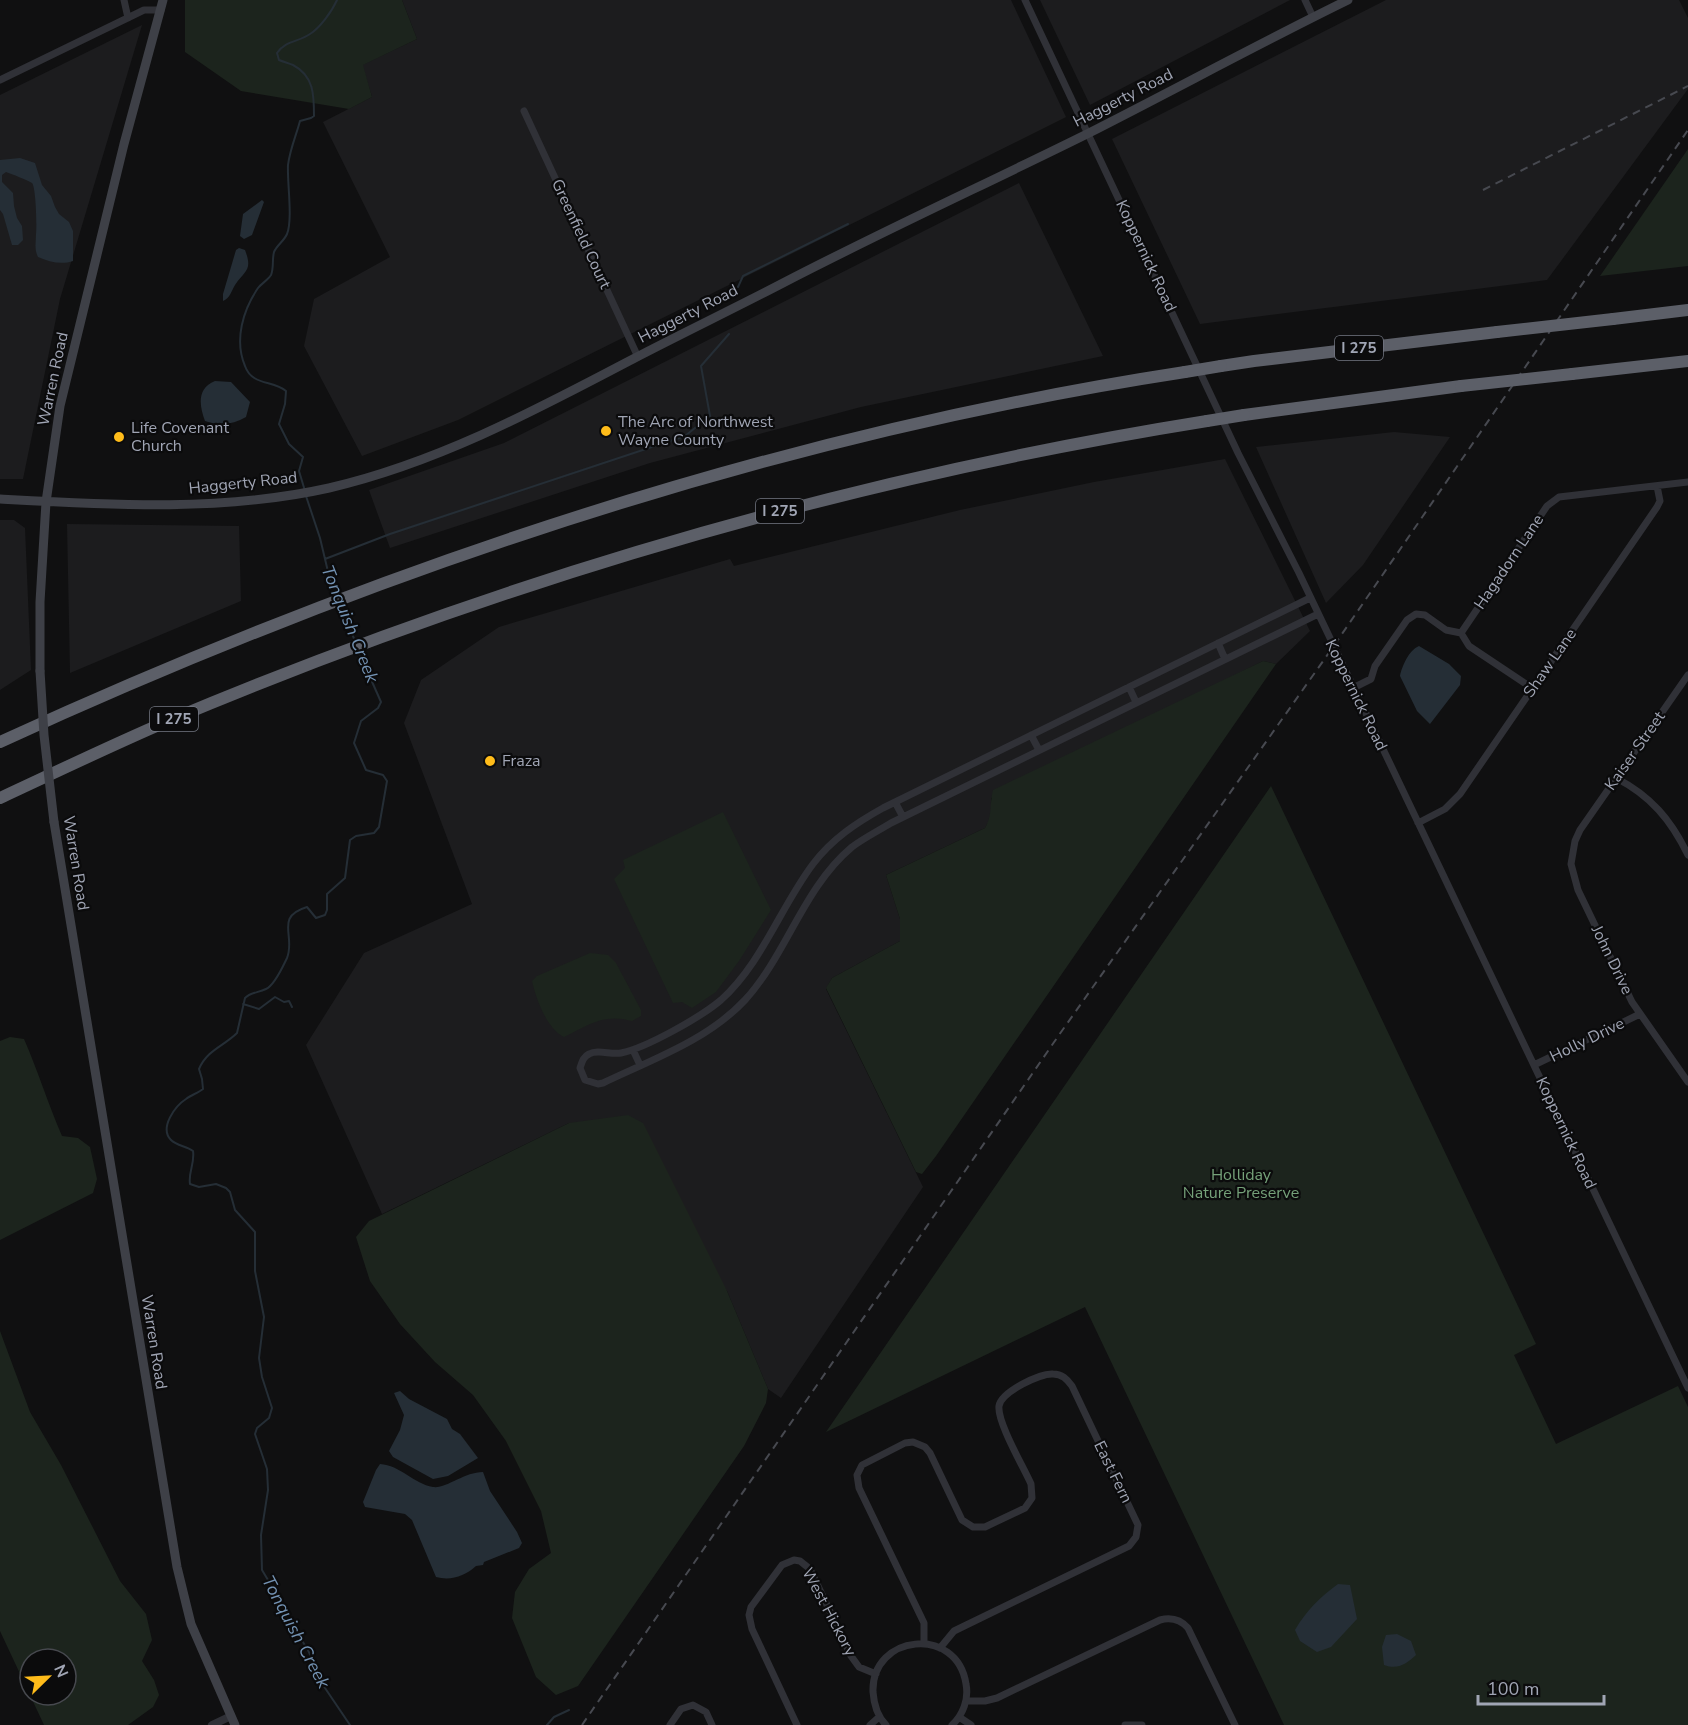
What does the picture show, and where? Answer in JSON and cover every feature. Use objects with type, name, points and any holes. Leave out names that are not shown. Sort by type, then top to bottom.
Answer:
[{"type":"highway","name":"I 275","points":[[0,742],[191,657],[337,599],[528,532],[740,469],[960,414],[1185,372],[1254,361],[1688,310]]},
{"type":"highway","name":"I 275","points":[[0,798],[166,722],[424,622],[626,554],[764,515],[933,473],[1063,446],[1207,421],[1461,386],[1688,361]]},
{"type":"main road","name":"Haggerty Road","points":[[0,499],[182,505],[298,494],[354,482],[467,441],[555,400],[1348,0]]},
{"type":"main road","name":"Warren Road","points":[[162,5],[124,144],[63,393],[46,502],[39,602],[40,671],[44,735],[54,822],[177,1567],[191,1624],[233,1720]]},
{"type":"street","points":[[124,0],[128,18]]},
{"type":"street","name":"Koppernick Road","points":[[1025,0],[1238,453],[1318,614],[1688,1388]]},
{"type":"street","points":[[1305,0],[1313,17]]},
{"type":"street","points":[[0,80],[144,10],[162,5]]},
{"type":"street","name":"Greenfield Court","points":[[524,111],[638,357]]},
{"type":"street","name":"Hagadorn Lane","points":[[1461,633],[1552,501],[1563,496],[1688,482]]},
{"type":"street","name":"Shaw Lane","points":[[1418,823],[1454,801],[1657,507],[1660,501],[1657,486]]},
{"type":"street","points":[[1310,598],[866,818],[842,834],[823,852],[801,882],[750,966],[735,986],[720,1000],[696,1018],[633,1050],[614,1054],[595,1052],[589,1054],[584,1057],[580,1068],[585,1080],[598,1084],[640,1065],[705,1032],[738,1007],[764,976],[814,891],[853,847],[903,817],[1318,614]]},
{"type":"street","points":[[1353,688],[1371,679],[1375,666],[1407,620],[1419,614],[1425,615],[1446,630],[1461,633],[1469,646],[1532,688]]},
{"type":"street","points":[[1218,643],[1225,659]]},
{"type":"street","name":"Kaiser Street","points":[[1582,827],[1688,675]]},
{"type":"street","points":[[1129,687],[1136,702]]},
{"type":"street","points":[[1031,735],[1039,750]]},
{"type":"street","points":[[1616,778],[1641,792],[1662,812],[1677,833],[1688,855]]},
{"type":"street","points":[[895,802],[903,817]]},
{"type":"street","name":"John Drive","points":[[1582,827],[1572,855],[1574,881],[1628,995],[1688,1082]]},
{"type":"street","points":[[801,882],[814,891]]},
{"type":"street","name":"Holly Drive","points":[[1534,1065],[1640,1014]]},
{"type":"street","points":[[633,1050],[640,1065]]},
{"type":"street","name":"East Fern","points":[[924,1643],[924,1623],[859,1488],[857,1479],[859,1469],[867,1461],[905,1443],[920,1444],[930,1453],[962,1520],[973,1527],[985,1527],[1025,1508],[1033,1494],[1031,1484],[1000,1414],[1001,1401],[1008,1393],[1042,1376],[1051,1373],[1062,1376],[1072,1386],[1129,1504],[1138,1525],[1136,1537],[1129,1546],[954,1631],[940,1648]]},
{"type":"street","name":"West Hickory","points":[[798,1725],[752,1629],[749,1615],[751,1607],[786,1562],[800,1561],[810,1569],[851,1656],[859,1667],[876,1674]]},
{"type":"street","points":[[966,1701],[985,1701],[997,1698],[1160,1620],[1169,1618],[1178,1620],[1188,1628],[1235,1725]]},
{"type":"street","points":[[886,1725],[879,1717],[873,1700],[876,1674],[882,1662],[893,1652],[909,1645],[924,1643],[940,1648],[962,1668],[966,1684],[966,1701],[959,1717],[952,1725]]},
{"type":"street","points":[[670,1725],[681,1709],[693,1705],[706,1712],[712,1725]]},
{"type":"street","points":[[870,1725],[879,1717]]},
{"type":"street","points":[[959,1717],[971,1725]]},
{"type":"street","points":[[212,1725],[233,1720]]},
{"type":"street","points":[[1125,1725],[1142,1725]]},
{"type":"shaded area","points":[[402,0],[1011,0],[1066,117],[458,420],[362,456],[304,346],[314,299],[390,257],[323,122],[372,97],[362,65],[417,39]]},
{"type":"shaded area","points":[[1040,0],[1290,0],[1090,105]]},
{"type":"shaded area","points":[[1386,0],[1679,0],[1688,18],[1688,89],[1547,280],[1200,324],[1112,139]]},
{"type":"shaded area","points":[[142,25],[60,299],[23,479],[0,479],[0,95]]},
{"type":"shaded area","points":[[20,158],[35,163],[42,185],[51,196],[59,214],[69,222],[73,231],[73,261],[55,262],[38,257],[32,183],[6,172],[2,175],[2,182],[13,193],[17,218],[22,226],[23,240],[18,245],[12,245],[0,210],[0,160]]},
{"type":"shaded area","points":[[1019,183],[1103,356],[861,407],[650,463],[390,548],[369,490],[504,443]]},
{"type":"shaded area","points":[[262,200],[264,202],[252,235],[244,239],[240,236],[243,214]]},
{"type":"shaded area","points":[[239,248],[245,250],[248,266],[229,296],[223,301],[236,250]]},
{"type":"shaded area","points":[[215,381],[231,382],[250,402],[246,417],[226,424],[205,421],[201,403],[202,393],[209,384]]},
{"type":"shaded area","points":[[1394,432],[1450,437],[1363,565],[1326,603],[1256,447]]},
{"type":"shaded area","points":[[1225,459],[1310,631],[1276,664],[1263,661],[991,798],[992,816],[985,828],[886,875],[900,919],[900,941],[832,978],[826,989],[923,1187],[781,1398],[768,1389],[727,1291],[569,1123],[382,1214],[306,1045],[364,953],[472,904],[404,723],[421,680],[499,627],[730,559],[734,566],[960,510],[1094,482]]},
{"type":"shaded area","points":[[0,520],[14,520],[25,528],[31,670],[0,690]]},
{"type":"shaded area","points":[[67,524],[239,526],[241,601],[70,673]]},
{"type":"shaded area","points":[[1419,646],[1449,664],[1461,676],[1460,685],[1430,724],[1417,711],[1400,676],[1406,659]]},
{"type":"shaded area","points":[[400,1391],[409,1399],[447,1419],[452,1429],[460,1434],[478,1458],[448,1476],[433,1479],[393,1457],[389,1451],[400,1430],[404,1415],[394,1393]]},
{"type":"shaded area","points":[[380,1464],[394,1468],[433,1487],[444,1486],[469,1475],[483,1472],[490,1491],[522,1543],[519,1548],[484,1562],[483,1565],[476,1566],[462,1575],[452,1578],[436,1577],[412,1520],[405,1514],[365,1507],[363,1502]]},
{"type":"shaded area","points":[[1338,1584],[1350,1585],[1357,1619],[1331,1647],[1317,1652],[1300,1641],[1295,1630],[1314,1605]]},
{"type":"shaded area","points":[[1397,1634],[1411,1641],[1416,1655],[1402,1665],[1394,1667],[1384,1665],[1382,1647],[1386,1635]]},
{"type":"green space","points":[[185,0],[402,0],[417,39],[363,65],[372,97],[349,109],[241,91],[185,52]]},
{"type":"green space","points":[[1688,149],[1688,266],[1600,276]]},
{"type":"green space","points":[[1263,661],[1276,664],[936,1156],[922,1174],[916,1172],[826,988],[832,978],[900,941],[900,919],[886,875],[985,828],[990,814],[993,790]]},
{"type":"green space","name":"Holliday Nature Preserve","points":[[1271,786],[1536,1344],[1514,1355],[1556,1444],[1678,1386],[1688,1407],[1688,1725],[1284,1725],[1085,1307],[826,1432]]},
{"type":"green space","points":[[723,812],[771,910],[739,961],[716,992],[692,1008],[682,1002],[673,1003],[614,879],[625,868],[623,860]]},
{"type":"green space","points":[[590,953],[608,955],[616,963],[641,1010],[641,1016],[632,1021],[613,1018],[596,1021],[564,1037],[547,1021],[539,1005],[532,981],[537,976]]},
{"type":"green space","points":[[10,1037],[24,1039],[62,1136],[78,1138],[90,1147],[97,1179],[93,1193],[0,1240],[0,1041]]},
{"type":"green space","points":[[628,1115],[643,1123],[727,1291],[768,1389],[766,1403],[744,1446],[578,1686],[556,1695],[536,1677],[512,1618],[515,1592],[529,1569],[551,1553],[541,1511],[506,1441],[473,1395],[435,1362],[400,1324],[370,1281],[356,1237],[369,1221],[569,1123]]},
{"type":"green space","points":[[0,1331],[30,1412],[61,1465],[120,1581],[146,1614],[152,1640],[142,1661],[154,1680],[159,1695],[153,1707],[128,1725],[44,1725],[36,1707],[78,1707],[78,1647],[18,1647],[18,1669],[0,1631]]},
{"type":"waterway","name":"Tonquish Creek","points":[[305,491],[299,471],[303,457],[289,444],[279,424],[286,391],[258,380],[248,372],[242,356],[240,336],[248,306],[258,288],[271,275],[274,252],[287,234],[290,219],[288,172],[290,153],[300,121],[314,116],[313,94],[309,80],[300,69],[279,60],[277,53],[288,43],[306,37],[314,31],[337,0]]},
{"type":"waterway","points":[[738,287],[743,276],[848,224]]},
{"type":"waterway","points":[[325,559],[390,534],[685,436],[710,416],[701,366],[729,334]]},
{"type":"waterway","name":"Tonquish Creek","points":[[306,496],[336,597]]},
{"type":"waterway","name":"Tonquish Creek","points":[[340,605],[355,641]]},
{"type":"waterway","name":"Tonquish Creek","points":[[350,1725],[325,1688],[308,1650],[262,1570],[261,1535],[268,1490],[267,1469],[255,1434],[257,1428],[269,1418],[272,1408],[262,1377],[259,1358],[264,1317],[255,1271],[255,1232],[235,1210],[230,1192],[226,1188],[216,1184],[199,1187],[190,1184],[193,1151],[173,1142],[167,1130],[170,1118],[177,1107],[203,1089],[199,1069],[206,1057],[237,1033],[245,998],[273,984],[287,958],[288,928],[291,916],[307,907],[316,918],[325,915],[327,894],[345,878],[350,840],[356,836],[374,833],[379,827],[387,781],[383,775],[366,770],[354,743],[361,721],[378,708],[381,702],[358,650]]},
{"type":"waterway","points":[[243,1004],[259,1009],[275,997],[284,1002],[289,1001],[292,1007]]},
{"type":"waterway","points":[[547,1725],[554,1717],[569,1710]]},
{"type":"railway","points":[[1483,190],[1688,86]]},
{"type":"railway","points":[[582,1725],[1059,1035],[1333,647],[1688,130]]},
{"type":"place","name":"The Arc of Northwest Wayne County","points":[[606,431]]},
{"type":"place","name":"Life Covenant Church","points":[[119,437]]},
{"type":"place","name":"Fraza","points":[[490,761]]}]
